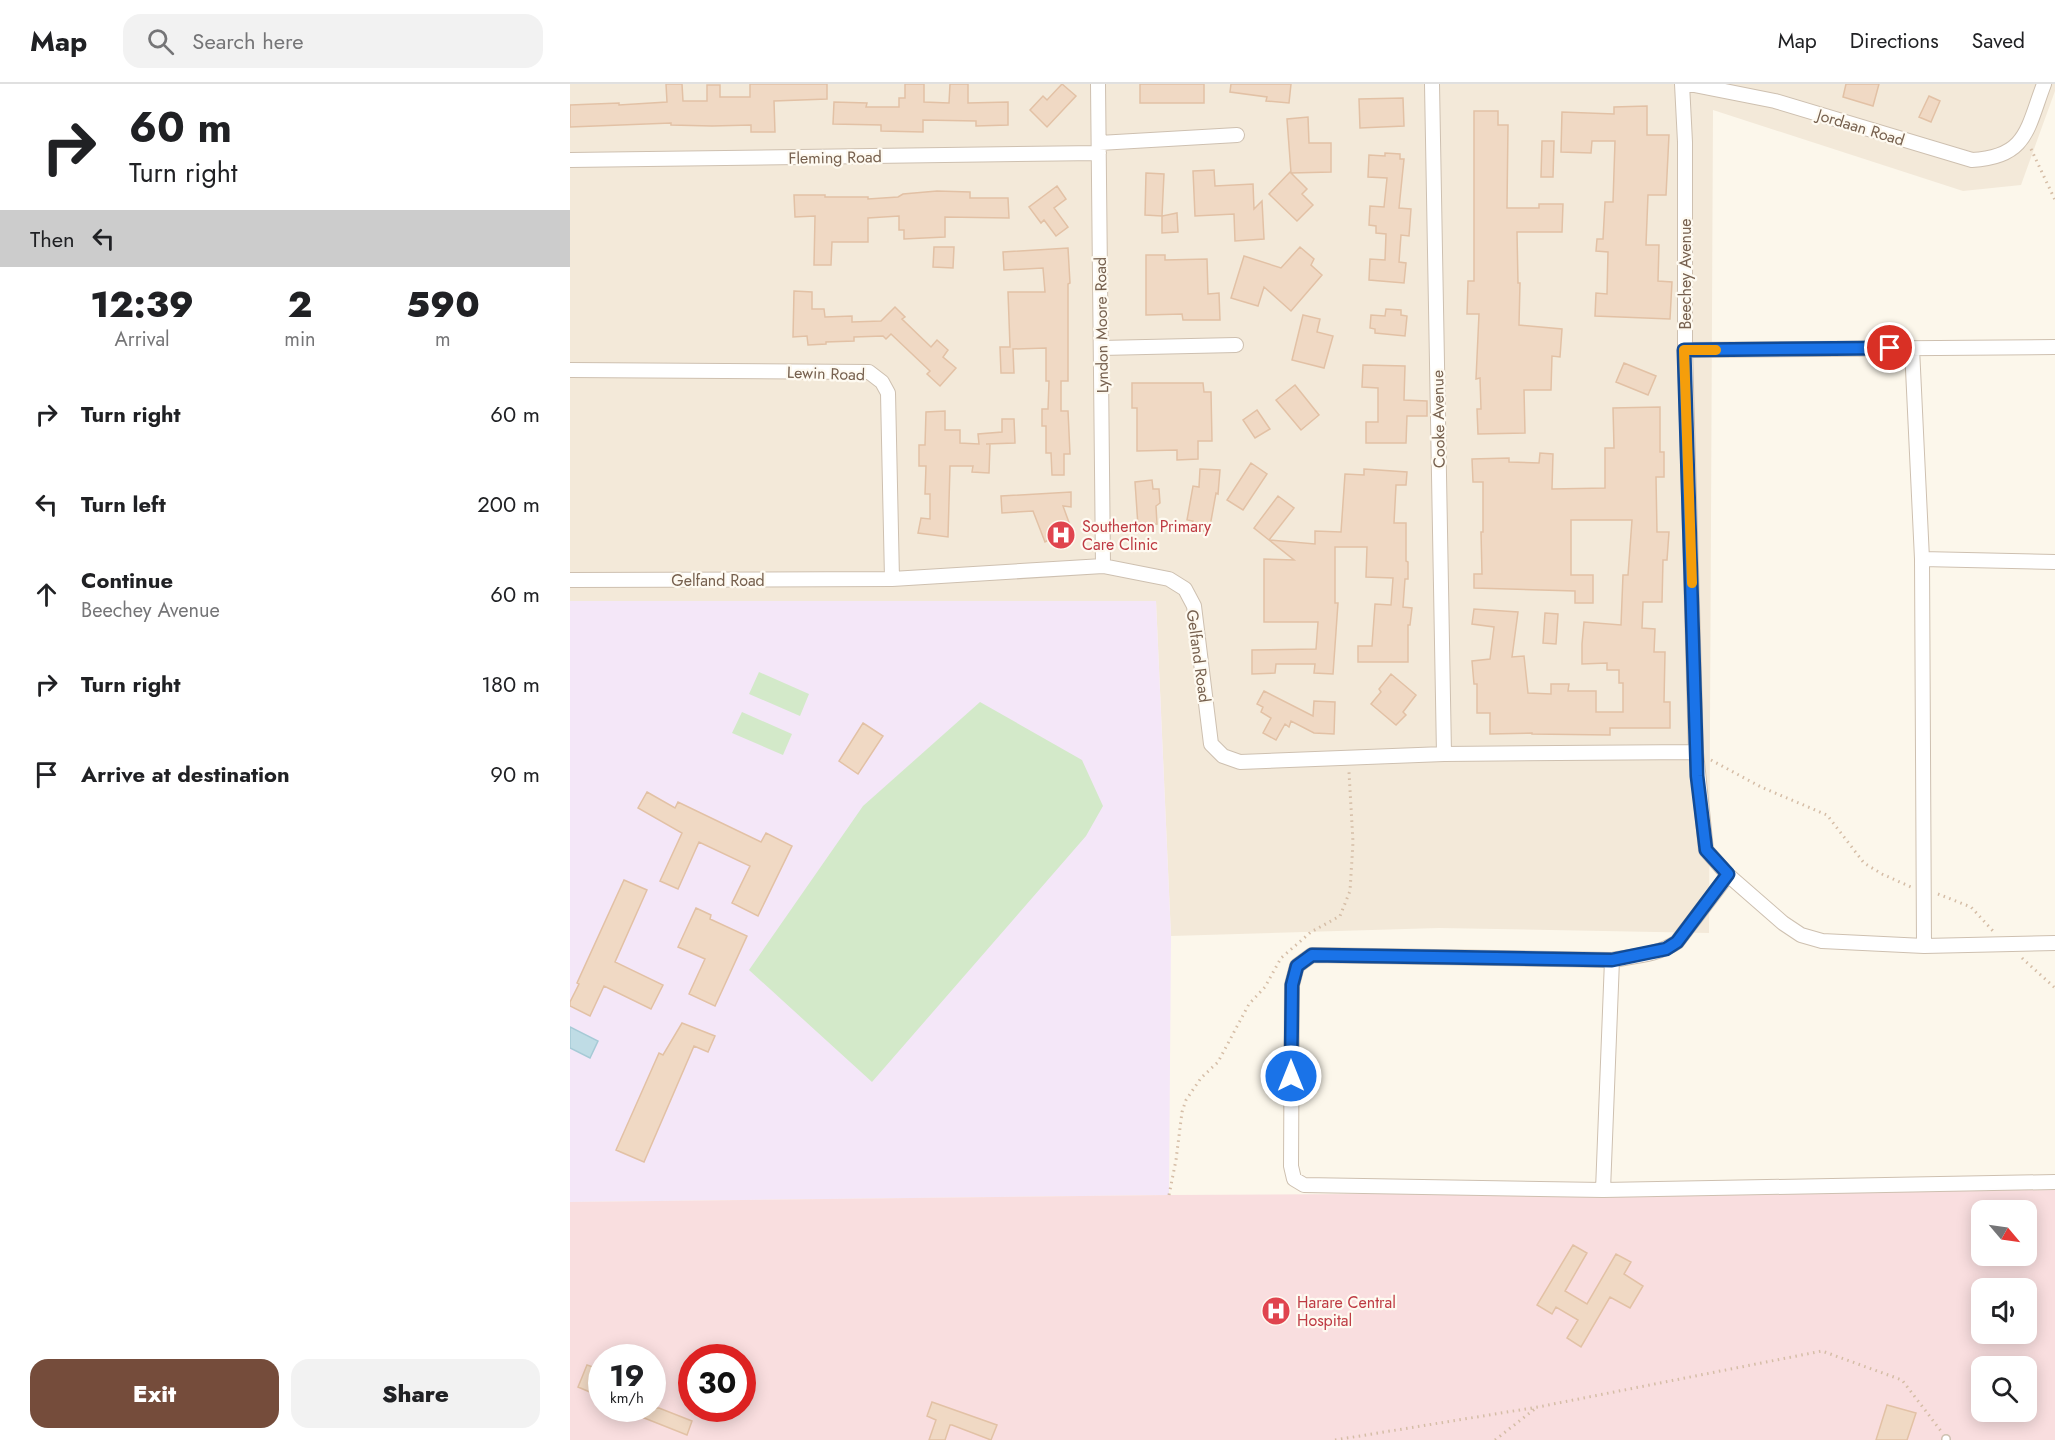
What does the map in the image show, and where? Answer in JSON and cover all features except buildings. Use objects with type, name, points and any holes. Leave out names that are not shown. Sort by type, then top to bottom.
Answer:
[{"type":"street","name":"Lyndon Moore Road","points":[[1098,84],[1103,566]]},
{"type":"street","name":"Cooke Avenue","points":[[1432,84],[1444,754]]},
{"type":"street","name":"Beechey Avenue","points":[[1682,84],[1685,142],[1684,350],[1696,752],[1706,850],[1728,874],[1783,923],[1801,935],[1822,941],[1924,946],[2055,943]]},
{"type":"street","name":"Jordaan Road","points":[[1689,84],[1775,101],[1972,160],[1992,159],[2009,152],[2025,136]]},
{"type":"street","points":[[2025,136],[2044,84]]},
{"type":"street","name":"Fleming Road","points":[[570,160],[1099,148],[1237,135]]},
{"type":"street","points":[[1101,348],[1236,345]]},
{"type":"street","points":[[1684,350],[2055,347]]},
{"type":"street","points":[[1912,348],[1922,559],[1924,946]]},
{"type":"street","name":"Lewin Road","points":[[570,370],[869,372],[882,382],[888,393],[892,579]]},
{"type":"street","points":[[1922,559],[2055,562]]},
{"type":"street","name":"Gelfand Road","points":[[570,580],[892,579],[1103,566],[1169,579],[1185,589],[1194,606],[1211,744],[1223,756],[1240,762],[1444,754],[1696,752]]},
{"type":"street","points":[[1728,874],[1677,942],[1666,949],[1651,953],[1612,960],[1312,955],[1297,966],[1292,985],[1291,1166],[1294,1179],[1304,1185],[1603,1190],[2055,1182]]},
{"type":"street","points":[[1603,1190],[1612,960]]},
{"type":"path","points":[[2025,136],[2055,200]]},
{"type":"path","points":[[1696,752],[1761,787],[1827,814],[1864,863],[1904,885],[1971,906],[1985,924],[2055,988]]},
{"type":"path","points":[[1169,1195],[1182,1112],[1186,1100],[1201,1078],[1218,1062],[1250,1004],[1265,987],[1281,958],[1311,932],[1340,916],[1350,891],[1353,842],[1348,758]]},
{"type":"path","points":[[1335,1440],[1538,1407],[1822,1351],[1902,1380],[1946,1440]]},
{"type":"path","points":[[1495,1440],[1538,1407]]},
{"type":"shaded area","points":[[570,84],[2055,84],[2055,91],[2021,185],[1963,191],[1713,110],[1709,933],[1439,928],[1171,936],[1156,601],[570,601]]},
{"type":"shaded area","points":[[570,601],[1156,601],[1171,936],[1169,1195],[570,1202]]},
{"type":"shaded area","name":"Harare Central Hospital","points":[[2055,1190],[2055,1440],[570,1440],[570,1202],[1169,1195]]},
{"type":"green space","points":[[759,672],[809,694],[800,716],[749,694]]},
{"type":"green space","points":[[980,702],[1082,760],[1103,806],[1086,836],[872,1082],[749,970],[863,806]]},
{"type":"green space","points":[[742,712],[792,734],[783,755],[732,733]]},
{"type":"water","points":[[570,1027],[598,1041],[590,1058],[570,1048]]},
{"type":"slow traffic","points":[[1692,583],[1684,350],[1716,350]]},
{"type":"place","name":"Southerton Primary Care Clinic","points":[[1061,535]]},
{"type":"place","name":"Harare Central Hospital","points":[[1276,1311]]},
{"type":"route","points":[[1291,1076],[1292,985],[1297,966],[1312,955],[1612,960],[1666,949],[1677,942],[1728,874],[1706,850],[1697,776],[1684,350],[1890,348]]}]
